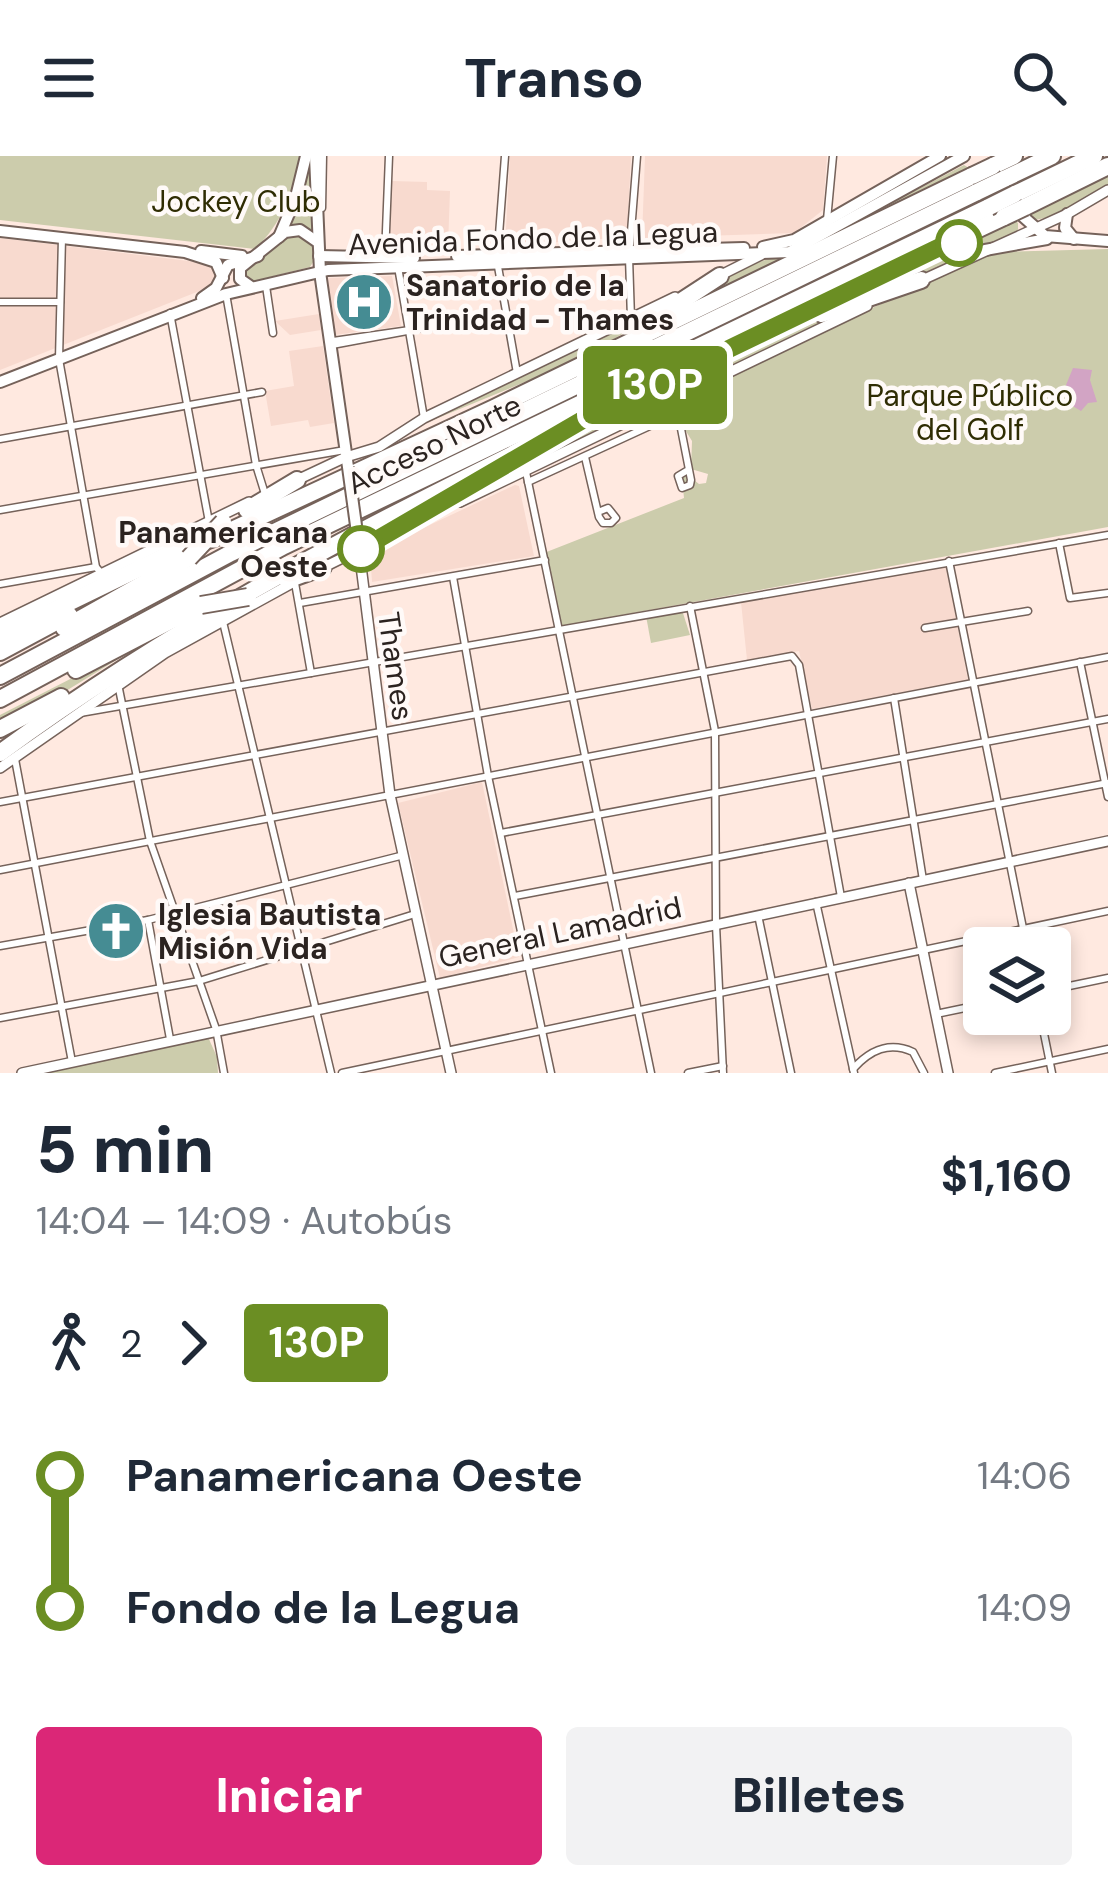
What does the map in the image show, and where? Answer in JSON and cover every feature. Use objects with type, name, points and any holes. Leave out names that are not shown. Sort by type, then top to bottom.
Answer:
[{"type":"highway","points":[[732,348],[992,186],[1014,156]]},
{"type":"highway","name":"Acceso Norte","points":[[0,676],[231,553],[1052,156]]},
{"type":"highway","name":"Acceso Norte","points":[[0,703],[284,546],[530,428],[992,186],[1094,156]]},
{"type":"highway","points":[[0,636],[568,372],[992,186],[1108,166]]},
{"type":"highway","points":[[379,447],[568,372],[727,273]]},
{"type":"highway","points":[[7,755],[106,678],[265,581],[732,348],[922,280]]},
{"type":"highway","points":[[0,652],[176,559],[388,462],[529,408]]},
{"type":"highway","points":[[390,534],[586,418]]},
{"type":"highway","points":[[0,729],[270,569],[447,479],[530,428]]},
{"type":"highway","points":[[0,666],[189,558],[216,522],[298,480]]},
{"type":"highway","points":[[0,703],[201,605],[248,597],[323,567]]},
{"type":"main road","points":[[278,237],[296,197],[306,156]]},
{"type":"main road","name":"Thames","points":[[319,156],[319,257],[358,545]]},
{"type":"main road","points":[[766,250],[794,240],[916,162],[940,156]]},
{"type":"main road","points":[[766,250],[795,250],[992,186],[1034,229],[1053,238]]},
{"type":"main road","points":[[1067,214],[1064,228],[1074,239]]},
{"type":"main road","points":[[170,313],[209,295],[228,265],[278,237],[300,230],[319,257]]},
{"type":"main road","points":[[0,231],[251,256]]},
{"type":"main road","points":[[986,250],[1053,238],[1108,238]]},
{"type":"main road","name":"Avenida Fondo de la Legua","points":[[319,257],[766,250]]},
{"type":"main road","points":[[727,273],[735,251]]},
{"type":"main road","points":[[185,252],[216,262],[231,293]]},
{"type":"main road","points":[[250,286],[240,279],[239,271],[251,256]]},
{"type":"main road","name":"Avenida Fondo de la Legua","points":[[319,257],[398,265],[498,257]]},
{"type":"main road","name":"Avenida Fondo de la Legua","points":[[250,286],[305,275],[319,257]]},
{"type":"main road","points":[[0,380],[250,286]]},
{"type":"street","points":[[389,156],[385,258],[398,265],[424,418]]},
{"type":"street","points":[[505,156],[498,257],[517,373]]},
{"type":"street","points":[[631,319],[637,156]]},
{"type":"street","points":[[827,220],[833,156]]},
{"type":"street","points":[[0,768],[7,755],[222,619],[358,545],[1067,214],[1108,190]]},
{"type":"street","points":[[62,238],[59,356],[99,570]]},
{"type":"street","points":[[0,622],[99,570],[379,447],[424,418],[766,250]]},
{"type":"street","points":[[265,283],[272,333]]},
{"type":"street","points":[[231,293],[243,395],[265,494]]},
{"type":"street","points":[[0,302],[60,302]]},
{"type":"street","points":[[170,313],[201,475],[216,522]]},
{"type":"street","points":[[330,343],[507,316]]},
{"type":"street","points":[[0,439],[262,392]]},
{"type":"street","points":[[675,398],[688,470]]},
{"type":"street","points":[[529,482],[702,402]]},
{"type":"street","points":[[586,457],[598,512]]},
{"type":"street","points":[[0,510],[256,465],[346,458]]},
{"type":"street","points":[[526,470],[651,1073]]},
{"type":"street","points":[[76,712],[1108,535]]},
{"type":"street","points":[[1059,543],[1070,598],[1108,592]]},
{"type":"street","name":"Thames","points":[[358,545],[390,796],[451,1073]]},
{"type":"street","points":[[300,603],[545,560]]},
{"type":"street","points":[[949,561],[1023,927]]},
{"type":"street","points":[[0,584],[99,570]]},
{"type":"street","points":[[453,577],[488,776],[551,1073]]},
{"type":"street","points":[[295,582],[311,674]]},
{"type":"street","points":[[688,1073],[723,1070],[715,731],[690,606]]},
{"type":"street","points":[[925,628],[1028,611]]},
{"type":"street","points":[[222,619],[331,1073]]},
{"type":"street","points":[[0,802],[792,656],[799,665],[842,897]]},
{"type":"street","points":[[0,870],[1108,657]]},
{"type":"street","points":[[1080,662],[1108,797]]},
{"type":"street","points":[[118,684],[150,841],[217,1029],[224,1073]]},
{"type":"street","points":[[894,698],[923,880]]},
{"type":"street","points":[[501,833],[1108,719]]},
{"type":"street","points":[[7,755],[24,798],[72,1062]]},
{"type":"street","points":[[514,896],[1107,783]]},
{"type":"street","name":"General Lamadrid","points":[[22,1073],[1108,842]]},
{"type":"street","points":[[0,946],[148,920],[404,855]]},
{"type":"street","points":[[909,883],[948,1073]]},
{"type":"street","points":[[816,902],[854,1071]]},
{"type":"street","points":[[1028,927],[1108,910]]},
{"type":"street","points":[[0,1018],[199,981],[418,913]]},
{"type":"street","points":[[758,915],[791,1073]]},
{"type":"street","points":[[148,920],[170,1039]]},
{"type":"street","points":[[342,1073],[963,942]]},
{"type":"street","points":[[1071,986],[1108,979]]},
{"type":"street","points":[[936,1013],[963,1008]]},
{"type":"street","points":[[1044,1035],[1052,1073]]},
{"type":"street","points":[[854,1071],[872,1052],[894,1046],[913,1052],[924,1073]]},
{"type":"street","points":[[995,1073],[1108,1049]]},
{"type":"shaded area","points":[[510,156],[631,156],[627,237],[505,246]]},
{"type":"shaded area","points":[[645,156],[827,156],[823,210],[794,233],[642,238]]},
{"type":"shaded area","points":[[392,181],[427,182],[427,190],[450,191],[448,246],[389,246]]},
{"type":"shaded area","points":[[0,238],[205,263],[215,270],[215,281],[0,370]]},
{"type":"shaded area","name":"Sanatorio de la Trinidad - Thames","points":[[392,276],[401,326],[334,335],[327,278]]},
{"type":"shaded area","points":[[319,314],[321,330],[290,335],[275,321]]},
{"type":"shaded area","points":[[323,346],[334,423],[310,427],[308,420],[271,426],[265,391],[294,386],[289,351]]},
{"type":"shaded area","points":[[1073,368],[1092,370],[1097,402],[1081,411],[1071,405],[1066,385]]},
{"type":"shaded area","points":[[519,486],[534,556],[372,582],[370,553]]},
{"type":"shaded area","points":[[946,567],[968,680],[812,709],[799,651],[747,660],[741,602]]},
{"type":"shaded area","points":[[482,782],[519,957],[440,978],[398,803]]},
{"type":"green space","name":"Jockey Club","points":[[0,156],[300,156],[285,206],[255,249],[0,220]]},
{"type":"green space","points":[[310,156],[315,231],[287,226]]},
{"type":"green space","points":[[964,165],[972,170],[654,324],[739,271],[795,254]]},
{"type":"green space","points":[[1108,172],[1108,184],[1064,211],[1035,220],[1025,211]]},
{"type":"green space","points":[[1012,218],[1018,231],[906,282],[817,313]]},
{"type":"green space","points":[[293,233],[315,243],[317,256],[310,267],[254,281],[245,278],[245,269]]},
{"type":"green space","name":"Parque Público del Golf","points":[[1108,249],[1108,527],[561,626],[544,553],[684,498],[675,480],[684,472],[699,484],[706,483],[708,474],[691,469],[692,441],[684,428],[684,416],[720,381],[810,329],[438,508],[562,436],[740,350],[858,307],[855,316],[992,252]]},
{"type":"green space","points":[[678,301],[578,360],[421,425]]},
{"type":"green space","points":[[682,610],[690,635],[651,643],[646,616]]},
{"type":"green space","points":[[162,632],[61,694],[0,718],[0,715]]},
{"type":"green space","points":[[208,1037],[218,1073],[46,1073]]},
{"type":"bus line","name":"130P","points":[[361,549],[586,418],[942,246],[959,243]]},
{"type":"place","name":"Sanatorio de la Trinidad - Thames","points":[[364,302]]},
{"type":"place","name":"Panamericana Oeste","points":[[361,549]]},
{"type":"place","name":"Iglesia Bautista Misión Vida","points":[[116,931]]}]
